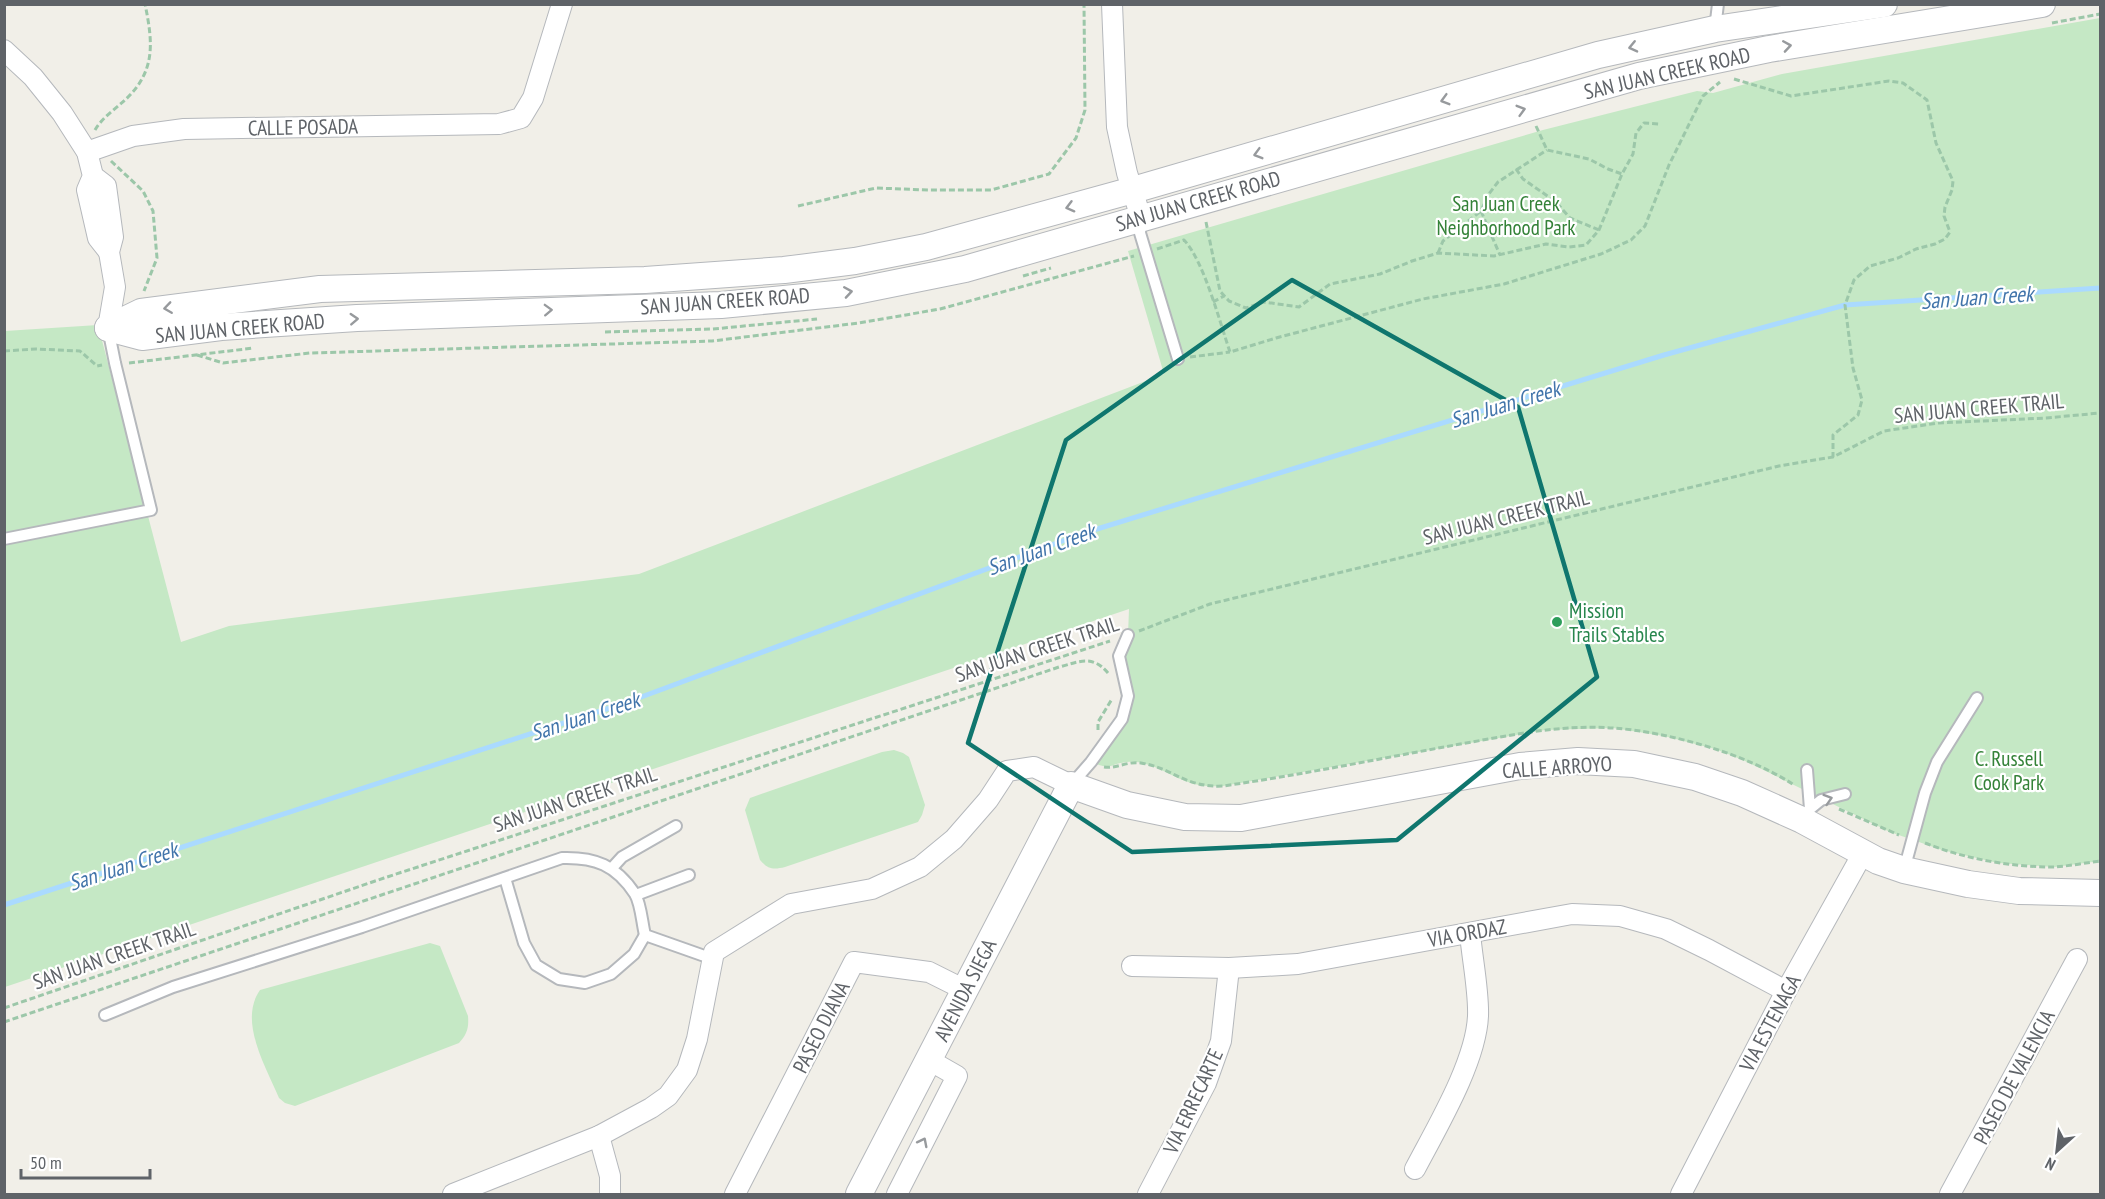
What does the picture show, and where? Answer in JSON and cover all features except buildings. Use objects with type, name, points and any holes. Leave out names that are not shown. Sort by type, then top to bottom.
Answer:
[{"type":"street","name":"CALLE POSADA","points":[[87,152],[133,136],[184,129],[499,124],[521,118],[533,98],[562,4]]},
{"type":"street","points":[[1112,4],[1117,127],[1127,173],[1141,218]]},
{"type":"street","name":"SAN JUAN CREEK ROAD","points":[[108,328],[141,312],[320,289],[645,280],[784,270],[855,261],[926,247],[1133,190],[1598,55],[1716,17],[1884,4]]},
{"type":"street","name":"SAN JUAN CREEK ROAD","points":[[108,328],[142,337],[221,327],[590,308],[721,305],[834,294],[965,269],[1639,76],[1769,49],[2042,4]]},
{"type":"street","points":[[4,50],[33,76],[62,113],[87,152],[93,176],[106,186],[101,213],[113,237],[109,252],[115,287],[108,328]]},
{"type":"street","name":"CALLE ARROYO","points":[[1071,785],[1127,805],[1185,817],[1241,818],[1520,766],[1578,761],[1634,764],[1695,777],[1806,814],[1863,853],[1904,870],[1968,884],[2019,891],[2100,893]]},
{"type":"street","points":[[453,1194],[599,1136],[651,1108],[668,1096],[687,1070],[697,1039],[714,952],[791,904],[872,889],[920,867],[954,840],[988,800],[1007,771],[1034,766],[1071,785]]},
{"type":"street","name":"AVENIDA SIEGA","points":[[860,1194],[1071,785]]},
{"type":"street","name":"VIA ESTENAGA","points":[[1681,1194],[1786,991],[1863,853]]},
{"type":"street","name":"VIA ORDAZ","points":[[1132,966],[1229,968],[1298,964],[1572,914],[1620,916],[1666,929],[1786,991]]},
{"type":"street","points":[[1415,1169],[1464,1069],[1474,1042],[1478,1015],[1470,933]]},
{"type":"street","name":"PASEO DE VALENCIA","points":[[1955,1193],[2077,959]]},
{"type":"street","name":"PASEO DIANA","points":[[735,1194],[854,962],[929,972],[965,990]]},
{"type":"street","name":"VIA ERRECARTE","points":[[1148,1194],[1206,1083],[1221,1041],[1229,968]]},
{"type":"street","points":[[897,1194],[957,1076],[929,1060]]},
{"type":"street","points":[[599,1136],[610,1176],[610,1194]]},
{"type":"lane","points":[[1141,218],[1140,234],[1178,359]]},
{"type":"lane","points":[[4,539],[151,510],[108,328]]},
{"type":"lane","points":[[1071,785],[1122,720],[1128,696],[1119,656],[1128,635]]},
{"type":"lane","points":[[1904,870],[1925,793],[1937,762],[1977,698]]},
{"type":"lane","points":[[1806,814],[1807,770]]},
{"type":"lane","points":[[1806,814],[1821,800],[1845,794]]},
{"type":"lane","points":[[612,868],[622,857],[676,826]]},
{"type":"lane","points":[[105,1015],[173,987],[362,927],[562,858],[584,857],[612,868],[636,895],[645,935],[634,954],[611,974],[585,983],[559,979],[536,965],[524,943],[505,878]]},
{"type":"lane","points":[[636,895],[688,875]]},
{"type":"lane","points":[[645,935],[713,959]]},
{"type":"path","points":[[798,206],[876,188],[991,190],[1049,174],[1076,138],[1085,110],[1084,4]]},
{"type":"path","points":[[1178,359],[1230,352],[1423,299],[1504,284],[1601,254],[1631,240],[1645,226],[1669,165],[1702,96],[1726,77],[1791,96],[1889,81],[1903,83],[1927,99],[1936,143],[1953,181],[1944,216],[1950,232],[1945,239],[1935,244],[1870,266],[1854,280],[1845,305],[1853,368],[1862,400],[1858,415],[1833,435],[1833,457]]},
{"type":"path","points":[[1206,222],[1220,291],[1229,301],[1246,308],[1264,302],[1299,307],[1330,284],[1380,274],[1412,261],[1438,254],[1500,255],[1546,244],[1569,247],[1586,245],[1599,230],[1622,174],[1633,154],[1636,133],[1644,123],[1660,124]]},
{"type":"path","points":[[1536,126],[1547,150]]},
{"type":"path","points":[[1438,254],[1443,241],[1481,211],[1488,195],[1498,182],[1547,150],[1590,159],[1622,174]]},
{"type":"path","points":[[1516,169],[1523,179],[1556,202],[1570,218],[1599,230]]},
{"type":"path","points":[[1481,211],[1500,255]]},
{"type":"path","points":[[1145,252],[1184,240],[1190,247],[1213,302],[1230,352]]},
{"type":"path","points":[[1213,302],[1224,296]]},
{"type":"path","points":[[4,351],[36,349],[80,351],[97,366]]},
{"type":"path","name":"SAN JUAN CREEK TRAIL","points":[[4,1008],[395,874],[1128,635],[1210,604],[1779,466],[1833,457],[1884,431],[1938,423],[2100,413]]},
{"type":"path","name":"SAN JUAN CREEK TRAIL","points":[[4,1022],[1059,667],[1088,660],[1106,670],[1112,679]]},
{"type":"path","points":[[1108,739],[1103,737],[1098,730],[1098,722],[1112,698]]},
{"type":"highlighted area","points":[[1292,280],[1518,407],[1597,677],[1397,840],[1132,852],[968,743],[1066,440]]},
{"type":"green space","points":[[2100,18],[2100,861],[2055,867],[1998,863],[1942,850],[1890,832],[1743,760],[1715,749],[1664,736],[1613,728],[1545,730],[1223,786],[1190,783],[1142,763],[1127,762],[1104,766],[1091,762],[1122,720],[1128,696],[1119,656],[1128,635],[1129,609],[5,987],[5,331],[98,325],[181,642],[229,626],[639,574],[1164,374],[1128,251],[1543,130],[1697,91],[1713,93],[1782,74]]},
{"type":"green space","points":[[894,750],[909,757],[925,805],[918,822],[785,867],[771,868],[760,860],[745,810],[750,798],[882,752]]},
{"type":"green space","points":[[430,943],[440,946],[468,1016],[467,1031],[459,1043],[295,1106],[279,1098],[261,1058],[253,1030],[254,1002],[260,990]]},
{"type":"waterway","name":"San Juan Creek","points":[[4,905],[625,703],[1084,533],[1664,355],[1845,305],[2100,288]]},
{"type":"place","name":"Mission Trails Stables","points":[[1557,622]]},
{"type":"park label","name":"San Juan Creek Neighborhood Park","points":[[1506,215]]},
{"type":"park label","name":"C. Russell Cook Park","points":[[2009,770]]}]
